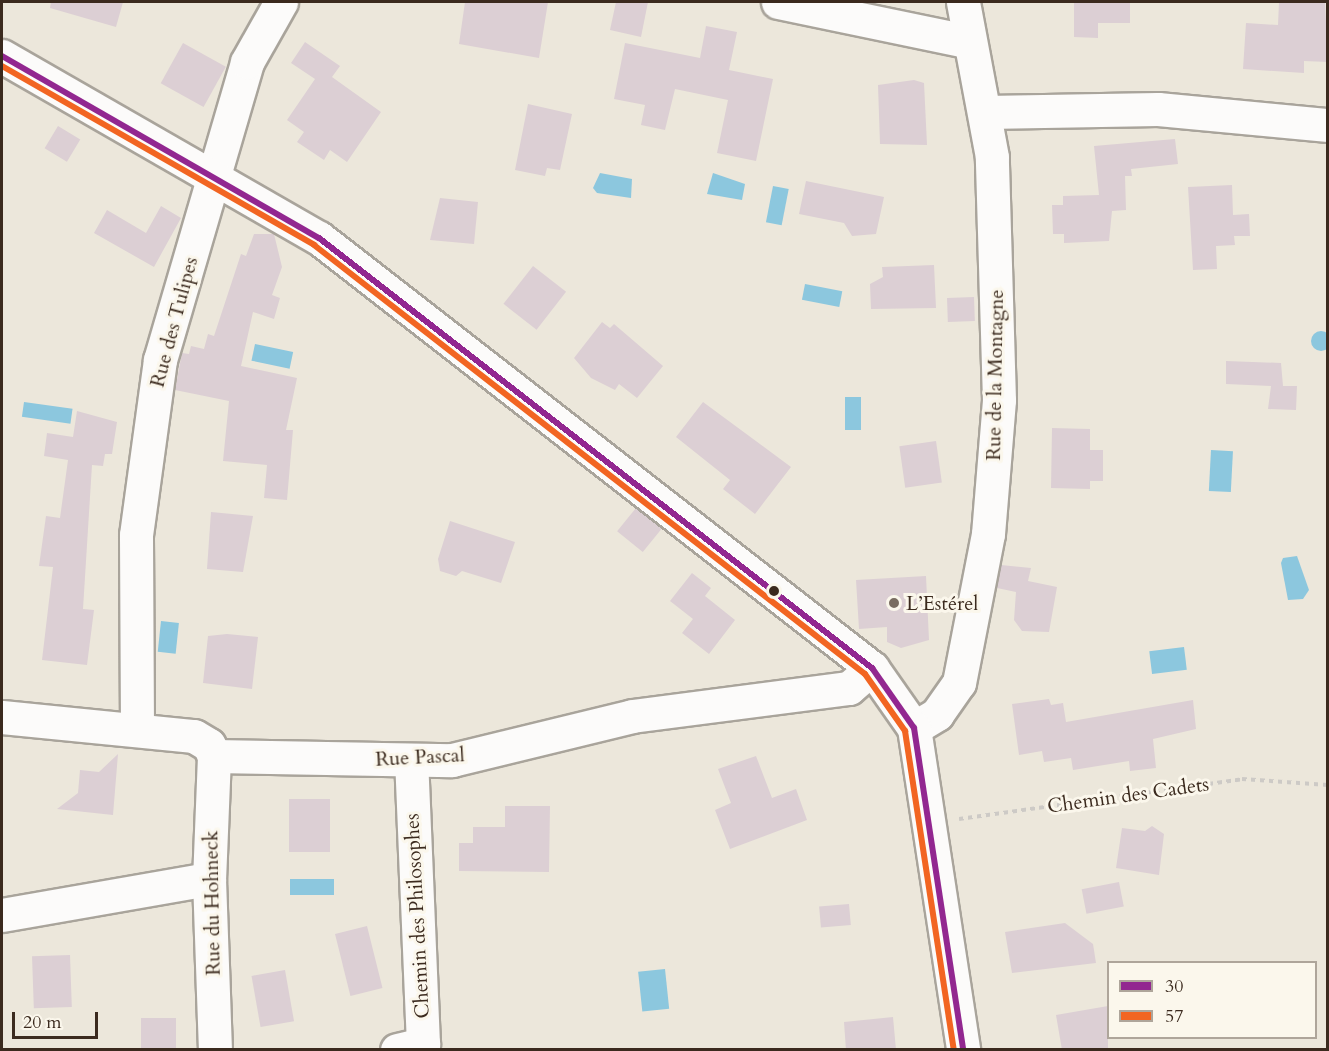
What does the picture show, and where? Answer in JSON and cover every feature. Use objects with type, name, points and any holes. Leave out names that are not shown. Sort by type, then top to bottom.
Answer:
[{"type":"street","name":"Rue des Tulipes","points":[[137,729],[140,484],[160,360],[247,62],[280,2]]},
{"type":"street","points":[[778,2],[967,41]]},
{"type":"street","name":"Rue de la Montagne","points":[[914,728],[937,714],[959,684],[988,534],[999,400],[995,218],[986,112],[967,41],[963,2]]},
{"type":"street","points":[[2,56],[215,176],[336,251],[872,668],[914,728],[963,1050]]},
{"type":"street","points":[[986,112],[1158,109],[1328,125]]},
{"type":"street","name":"Rue Pascal","points":[[214,756],[452,760],[632,716],[849,688],[872,668]]},
{"type":"street","points":[[2,717],[194,736],[214,756]]},
{"type":"street","name":"Rue du Hohneck","points":[[214,756],[209,879],[215,1050]]},
{"type":"street","name":"Chemin des Philosophes","points":[[397,1050],[423,1044],[411,761]]},
{"type":"street","points":[[2,915],[209,879]]},
{"type":"path","name":"Chemin des Cadets","points":[[929,823],[1242,779],[1328,785]]},
{"type":"water","points":[[600,173],[632,179],[631,198],[597,193],[593,188]]},
{"type":"water","points":[[713,173],[745,184],[742,200],[707,194]]},
{"type":"water","points":[[773,186],[789,189],[782,225],[766,222]]},
{"type":"water","points":[[805,284],[842,291],[839,307],[802,300]]},
{"type":"water","points":[[1321,331],[1328,334],[1330,345],[1328,348],[1321,351],[1314,348],[1311,341],[1314,334]]},
{"type":"water","points":[[255,344],[293,352],[290,369],[251,361]]},
{"type":"water","points":[[845,397],[861,397],[861,430],[845,430]]},
{"type":"water","points":[[24,402],[73,409],[70,424],[22,417]]},
{"type":"water","points":[[1211,450],[1233,451],[1231,492],[1209,491]]},
{"type":"water","points":[[1297,556],[1309,590],[1303,599],[1288,600],[1281,563],[1283,558]]},
{"type":"water","points":[[161,621],[179,623],[176,654],[158,652]]},
{"type":"water","points":[[1184,647],[1187,670],[1152,674],[1149,651]]},
{"type":"water","points":[[290,879],[334,879],[334,895],[290,895]]},
{"type":"water","points":[[665,969],[669,1009],[642,1012],[638,972]]},
{"type":"building","points":[[51,2],[123,2],[116,27],[50,8]]},
{"type":"building","points":[[465,2],[548,2],[539,58],[459,44]]},
{"type":"building","points":[[616,2],[648,2],[641,37],[610,30]]},
{"type":"building","points":[[1074,2],[1130,2],[1130,23],[1098,23],[1098,38],[1074,37]]},
{"type":"building","points":[[1279,2],[1325,2],[1328,62],[1304,61],[1304,73],[1243,69],[1246,23],[1278,25]]},
{"type":"building","points":[[706,26],[737,32],[729,70],[773,79],[756,161],[717,153],[728,100],[675,89],[665,130],[641,125],[645,105],[614,99],[625,43],[700,58]]},
{"type":"building","points":[[305,42],[340,66],[332,77],[381,112],[347,162],[330,150],[324,160],[297,142],[304,132],[287,120],[315,79],[291,63]]},
{"type":"building","points":[[183,43],[226,67],[204,107],[161,83]]},
{"type":"building","points":[[914,80],[924,83],[927,145],[880,144],[878,85]]},
{"type":"building","points":[[528,104],[572,114],[560,170],[547,168],[545,176],[515,170]]},
{"type":"building","points":[[58,126],[80,139],[67,162],[45,148]]},
{"type":"building","points":[[1175,139],[1178,164],[1131,169],[1132,176],[1125,176],[1126,210],[1112,211],[1109,241],[1064,243],[1064,234],[1053,234],[1052,205],[1063,205],[1063,196],[1099,195],[1094,146]]},
{"type":"building","points":[[806,181],[884,197],[876,234],[852,236],[844,223],[799,214]]},
{"type":"building","points":[[1232,185],[1233,215],[1249,214],[1250,236],[1234,236],[1235,245],[1216,246],[1217,269],[1193,270],[1188,187]]},
{"type":"building","points":[[440,198],[478,202],[474,244],[430,240]]},
{"type":"building","points":[[161,206],[181,218],[154,267],[94,233],[107,210],[146,233]]},
{"type":"building","points":[[254,234],[274,234],[282,267],[272,295],[280,298],[274,319],[253,312],[241,366],[297,378],[286,430],[293,430],[287,500],[264,498],[267,465],[223,461],[229,401],[175,390],[182,353],[189,354],[191,346],[204,349],[208,334],[214,336],[241,254],[246,256]]},
{"type":"building","points":[[934,265],[936,308],[871,309],[870,284],[883,277],[882,267]]},
{"type":"building","points":[[533,266],[566,292],[537,330],[503,304]]},
{"type":"building","points":[[974,297],[975,321],[948,322],[947,298]]},
{"type":"building","points":[[602,322],[610,328],[614,324],[663,366],[637,398],[619,384],[615,390],[591,378],[574,358]]},
{"type":"building","points":[[1226,361],[1281,363],[1283,386],[1297,386],[1296,410],[1268,409],[1271,386],[1226,384]]},
{"type":"building","points":[[703,402],[791,467],[755,514],[723,489],[730,480],[676,437]]},
{"type":"building","points":[[77,411],[117,422],[112,454],[105,454],[103,466],[92,465],[83,609],[94,610],[87,665],[42,660],[53,567],[39,566],[46,516],[60,518],[68,460],[44,456],[47,433],[73,437]]},
{"type":"building","points":[[1052,428],[1090,429],[1090,450],[1103,450],[1103,481],[1090,481],[1090,489],[1051,488]]},
{"type":"building","points":[[936,441],[942,483],[905,488],[899,446]]},
{"type":"building","points":[[636,508],[662,529],[643,552],[617,531]]},
{"type":"building","points":[[211,512],[253,516],[243,572],[207,569]]},
{"type":"building","points":[[450,521],[515,542],[501,583],[462,571],[456,576],[440,571],[438,559]]},
{"type":"building","points":[[1001,565],[1031,568],[1028,581],[1057,587],[1049,632],[1022,631],[1014,620],[1016,592],[997,588]]},
{"type":"building","points":[[692,573],[711,588],[705,596],[735,620],[709,654],[682,633],[693,619],[670,601]]},
{"type":"building","points":[[926,576],[929,640],[901,648],[887,642],[887,627],[859,629],[856,580]]},
{"type":"building","points":[[227,634],[258,637],[252,689],[203,683],[208,636]]},
{"type":"building","points":[[1049,699],[1051,705],[1063,703],[1066,722],[1193,700],[1196,729],[1153,739],[1156,768],[1130,771],[1129,761],[1073,770],[1071,758],[1044,762],[1042,751],[1019,755],[1012,704]]},
{"type":"building","points":[[118,754],[113,815],[57,809],[78,793],[80,770],[99,772]]},
{"type":"building","points":[[756,756],[772,798],[796,789],[807,820],[730,849],[715,810],[731,803],[718,769]]},
{"type":"building","points":[[289,799],[330,799],[330,852],[289,852]]},
{"type":"building","points":[[505,806],[550,806],[549,872],[459,871],[459,843],[473,843],[473,827],[505,827]]},
{"type":"building","points":[[1152,826],[1164,834],[1159,875],[1116,868],[1122,828],[1145,831]]},
{"type":"building","points":[[1119,882],[1124,907],[1086,914],[1082,889]]},
{"type":"building","points":[[849,904],[851,925],[821,928],[819,907]]},
{"type":"building","points":[[1065,923],[1093,944],[1096,963],[1012,973],[1005,932]]},
{"type":"building","points":[[367,926],[382,988],[350,996],[335,934]]},
{"type":"building","points":[[70,955],[72,1007],[34,1008],[32,956]]},
{"type":"building","points":[[285,970],[294,1021],[261,1027],[252,976]]},
{"type":"building","points":[[1107,1006],[1108,1050],[1062,1050],[1056,1015]]},
{"type":"building","points":[[893,1017],[896,1050],[846,1050],[844,1022]]},
{"type":"building","points":[[141,1018],[176,1018],[176,1050],[141,1050]]},
{"type":"transit line","name":"30","points":[[2,56],[319,238],[872,668],[914,728],[963,1050]]},
{"type":"transit line","name":"57","points":[[2,66],[314,245],[865,674],[905,731],[954,1050]]},
{"type":"place","name":"L’Estérel","points":[[894,603]]}]
